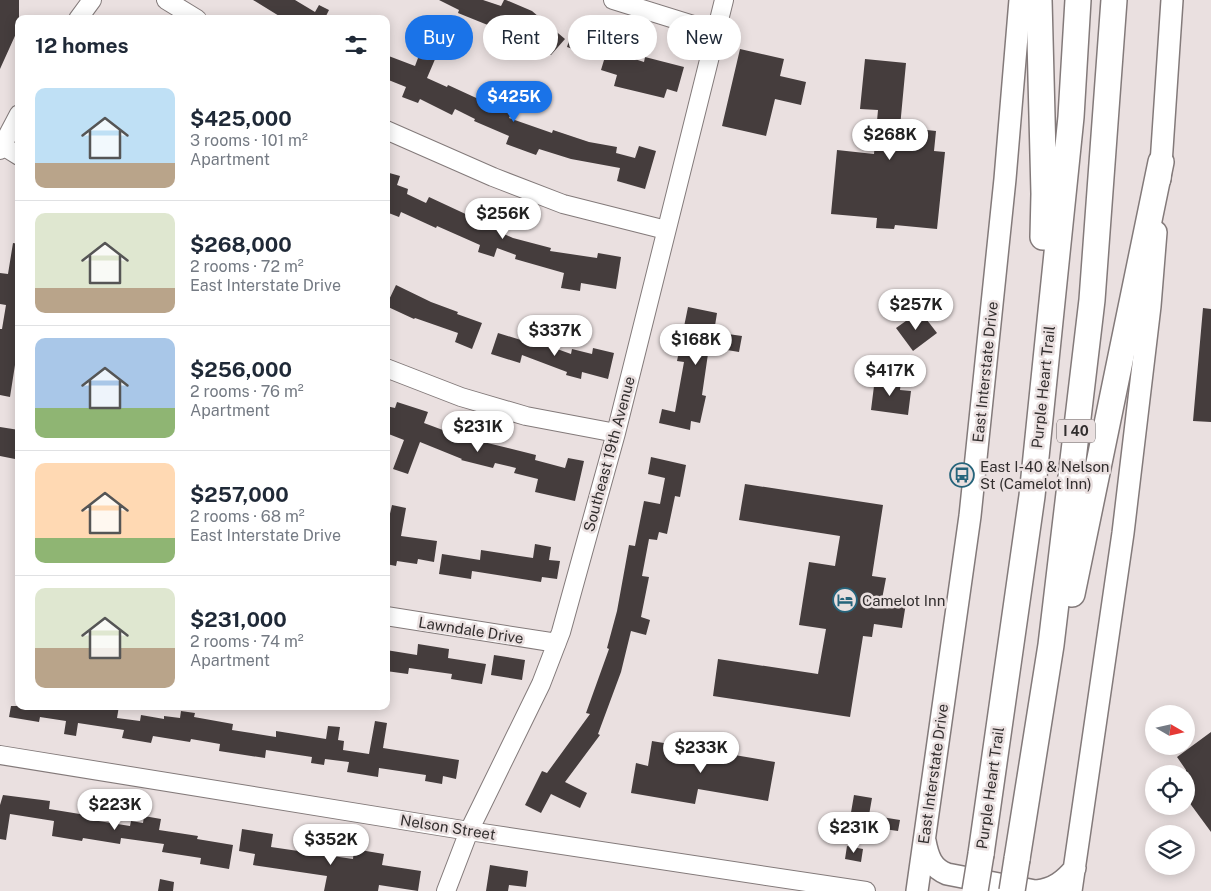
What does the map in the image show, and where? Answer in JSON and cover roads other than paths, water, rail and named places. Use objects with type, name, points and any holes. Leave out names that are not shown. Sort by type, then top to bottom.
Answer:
[{"type":"highway","points":[[1032,496],[1026,454],[1040,315],[1044,194],[1039,0]]},
{"type":"highway","name":"Purple Heart Trail","points":[[975,891],[1032,496],[1070,117],[1078,0]]},
{"type":"highway","name":"I 40","points":[[1012,891],[1051,645],[1092,300],[1114,0]]},
{"type":"highway","points":[[1051,645],[1072,597],[1161,162]]},
{"type":"main road","name":"East Interstate Drive","points":[[916,891],[970,516],[1004,188],[1020,0]]},
{"type":"main road","points":[[1071,891],[1123,533],[1150,306],[1172,0]]},
{"type":"main road","points":[[924,838],[933,865],[939,871],[947,874],[1036,891],[1047,890],[1057,885],[1075,868]]},
{"type":"street","points":[[81,15],[92,0]]},
{"type":"street","points":[[166,0],[190,15]]},
{"type":"street","points":[[613,0],[667,17]]},
{"type":"street","name":"Southeast 19th Avenue","points":[[720,15],[724,0]]},
{"type":"street","name":"Southeast 19th Avenue","points":[[446,891],[469,831],[541,684],[557,643],[577,578],[616,433],[709,60]]},
{"type":"street","points":[[15,121],[0,146],[15,154]]},
{"type":"street","points":[[390,132],[493,177],[562,204],[666,230]]},
{"type":"street","points":[[390,370],[461,397],[526,416],[616,433]]},
{"type":"street","name":"Lawndale Drive","points":[[390,617],[557,643]]},
{"type":"street","name":"Nelson Street","points":[[0,756],[469,831],[866,891]]},
{"type":"place","name":"East I-40 & Nelson St (Camelot Inn)","points":[[962,475]]},
{"type":"place","name":"Camelot Inn","points":[[845,600]]}]
